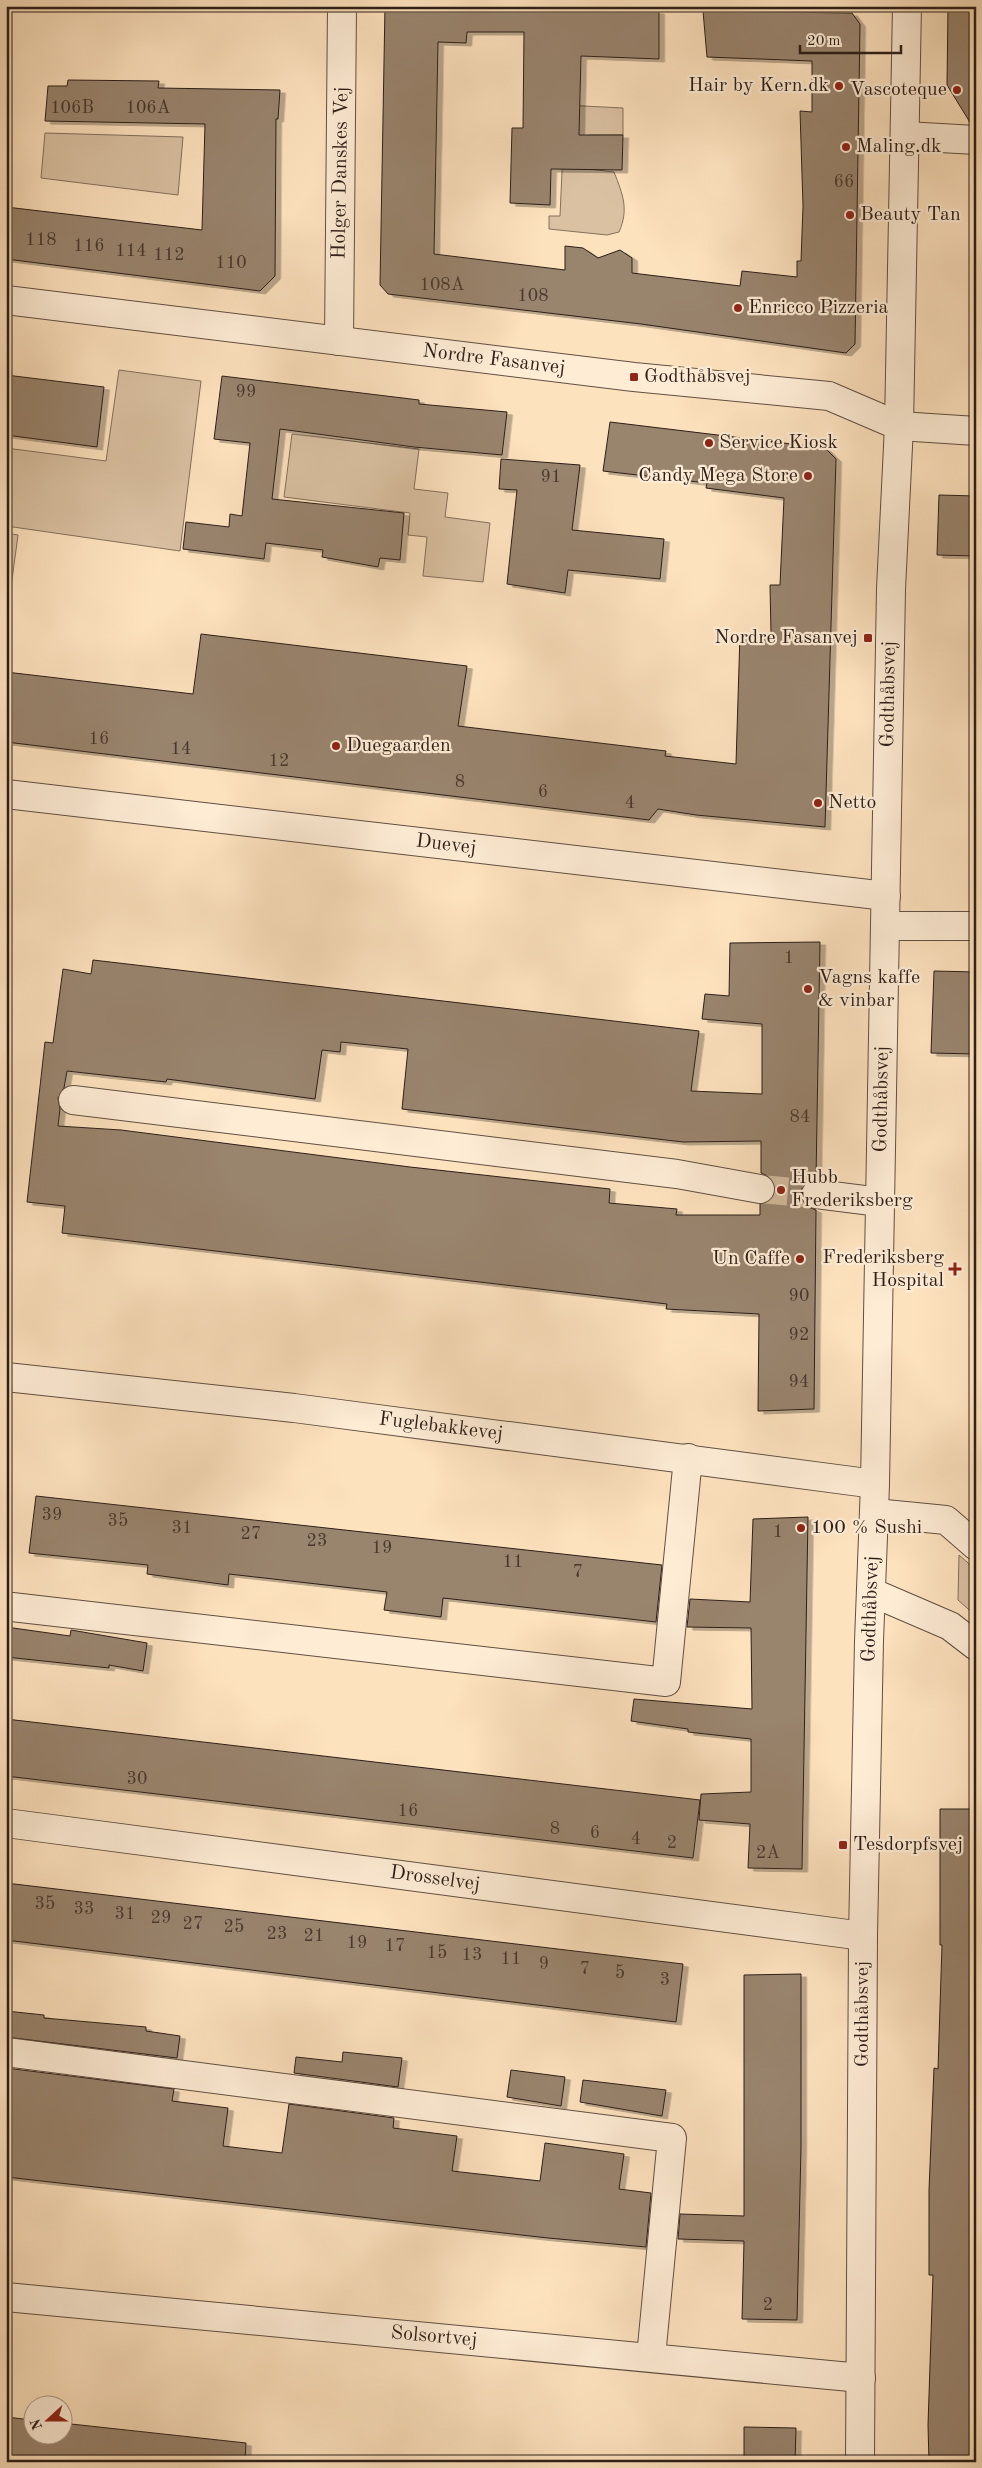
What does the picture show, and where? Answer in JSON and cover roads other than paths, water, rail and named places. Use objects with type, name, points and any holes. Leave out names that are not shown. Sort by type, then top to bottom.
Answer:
[{"type":"street","name":"Holger Danskes Vej","points":[[339,341],[342,6]]},
{"type":"street","name":"Godthåbsvej","points":[[860,2462],[863,1936],[871,1592],[876,1484],[891,589],[899,426],[907,6]]},
{"type":"street","points":[[905,136],[976,140]]},
{"type":"street","name":"Nordre Fasanvej","points":[[6,300],[634,377],[829,396],[899,426],[976,431]]},
{"type":"street","name":"Duevej","points":[[6,794],[886,896]]},
{"type":"street","points":[[885,926],[976,926]]},
{"type":"street","points":[[72,1100],[678,1174],[760,1189]]},
{"type":"street","points":[[816,1194],[880,1202]]},
{"type":"street","name":"Fuglebakkevej","points":[[6,1377],[303,1409],[876,1484]]},
{"type":"street","points":[[12,1607],[666,1682],[688,1458]]},
{"type":"street","points":[[875,1513],[946,1520],[976,1546]]},
{"type":"street","points":[[871,1592],[950,1626],[976,1646]]},
{"type":"street","name":"Drosselvej","points":[[6,1823],[863,1936]]},
{"type":"street","points":[[6,2052],[672,2138],[651,2357]]},
{"type":"street","name":"Solsortvej","points":[[6,2297],[861,2378]]},
{"type":"tunnel","points":[[760,1189],[816,1194]]},
{"type":"place","name":"Hair by Kern.dk","points":[[839,86]]},
{"type":"place","name":"Vascoteque","points":[[957,90]]},
{"type":"place","name":"Maling.dk","points":[[846,147]]},
{"type":"place","name":"Beauty Tan","points":[[850,215]]},
{"type":"place","name":"Enricco Pizzeria","points":[[738,308]]},
{"type":"place","name":"Godthåbsvej","points":[[634,377]]},
{"type":"place","name":"Service Kiosk","points":[[709,443]]},
{"type":"place","name":"Candy Mega Store","points":[[808,476]]},
{"type":"place","name":"Nordre Fasanvej","points":[[868,638]]},
{"type":"place","name":"Duegaarden","points":[[336,746]]},
{"type":"place","name":"Netto","points":[[818,803]]},
{"type":"place","name":"Vagns kaffe & vinbar","points":[[808,989]]},
{"type":"place","name":"Hubb Frederiksberg","points":[[781,1190]]},
{"type":"place","name":"Un Caffe","points":[[800,1259]]},
{"type":"place","name":"Frederiksberg Hospital","points":[[955,1269]]},
{"type":"place","name":"100 % Sushi","points":[[801,1528]]},
{"type":"place","name":"Tesdorpfsvej","points":[[843,1845]]}]
